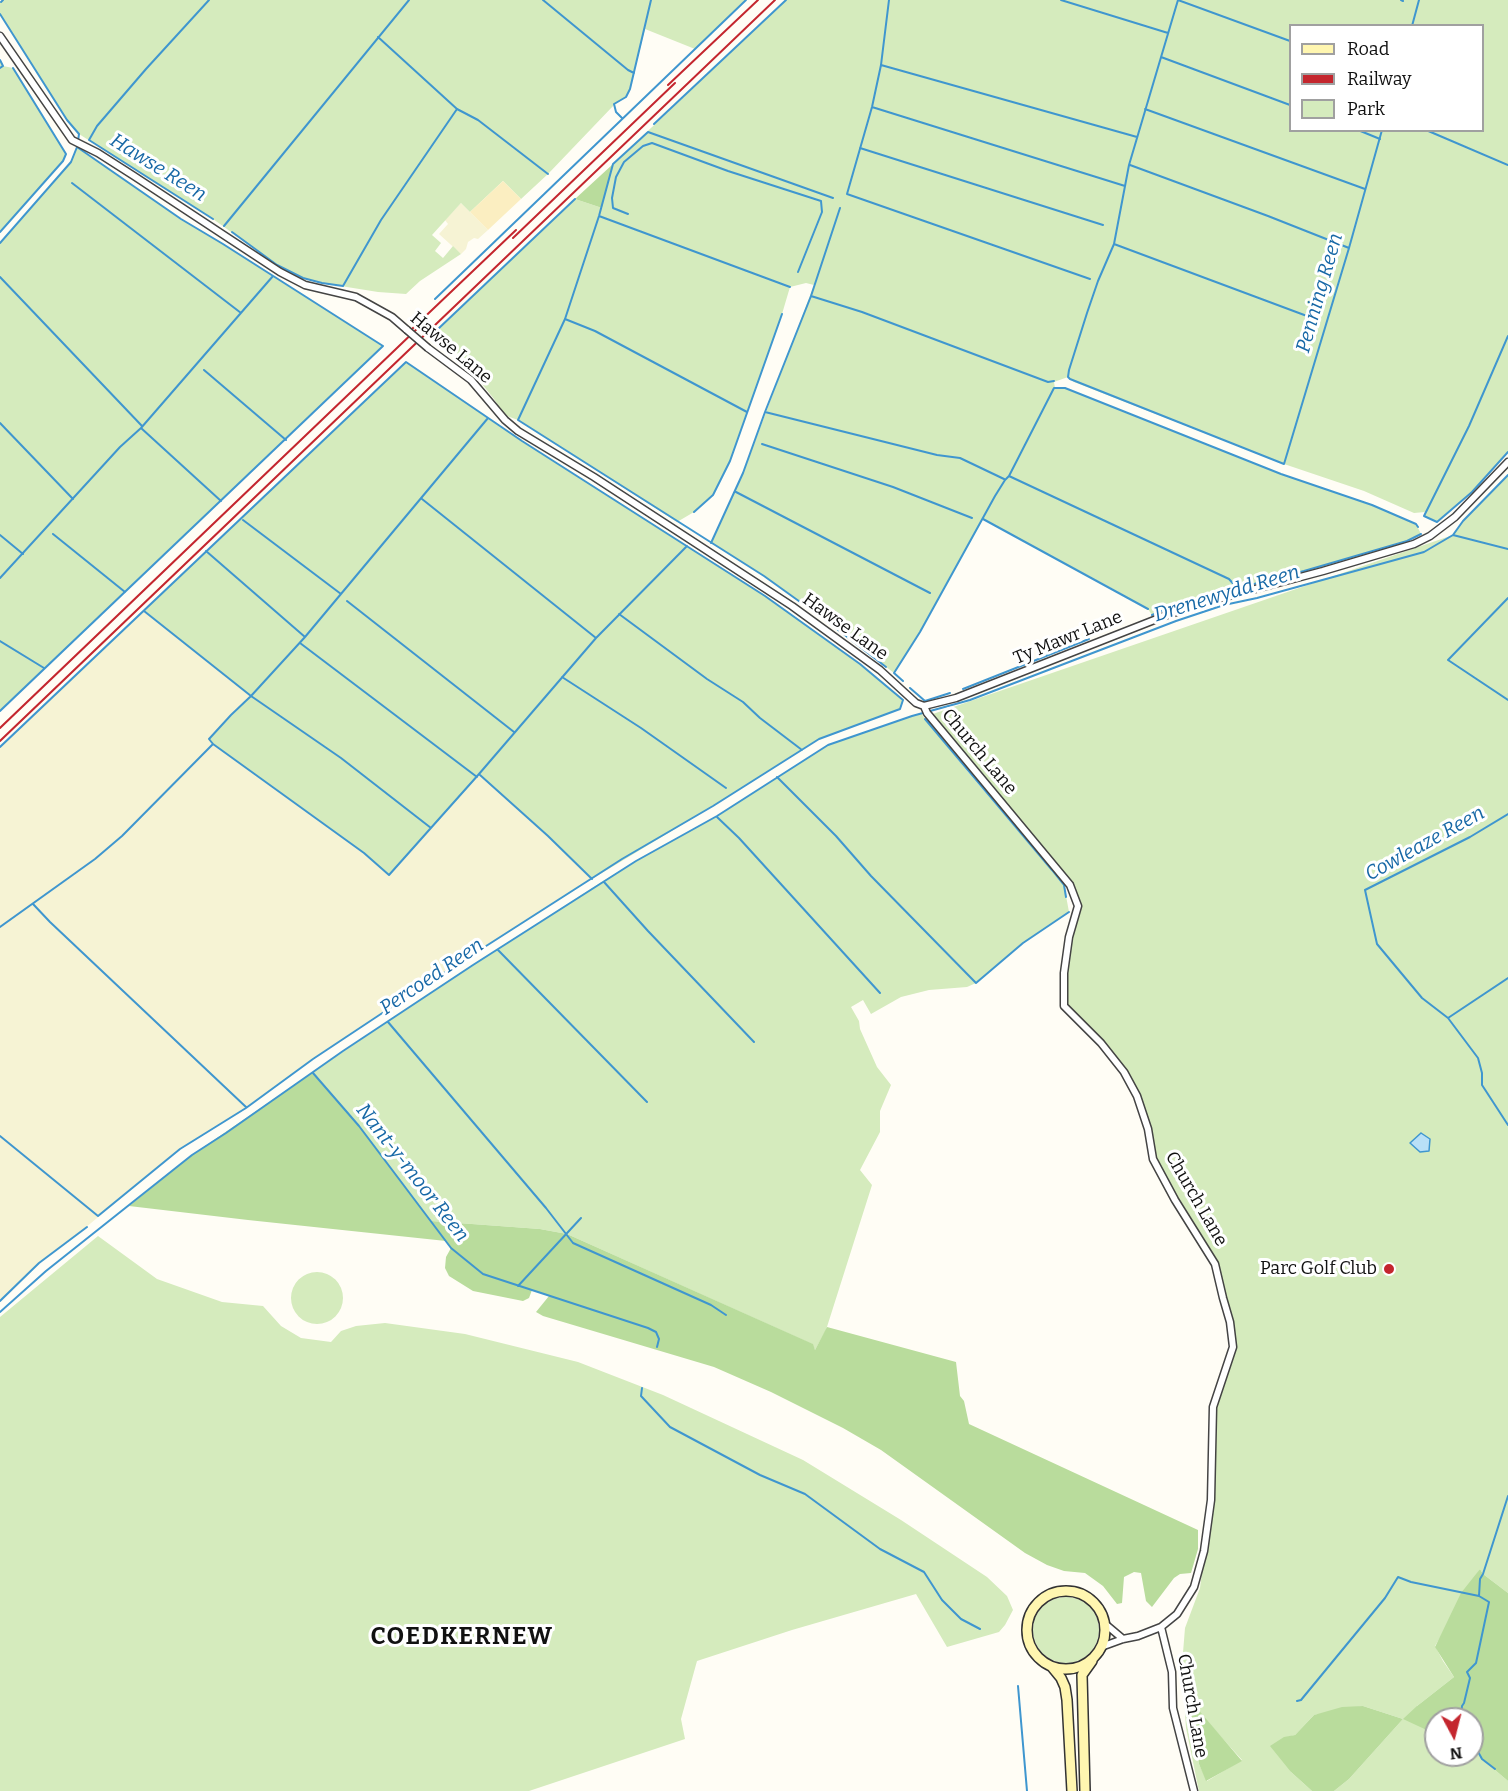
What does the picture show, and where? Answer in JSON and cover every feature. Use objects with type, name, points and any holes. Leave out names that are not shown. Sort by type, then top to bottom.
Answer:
[{"type":"street","name":"Hawse Lane","points":[[0,36],[72,140],[134,176],[280,272],[305,285],[356,297],[392,317],[471,380],[505,420],[518,431],[792,606],[880,670],[916,703],[924,706]]},
{"type":"street","name":"Ty Mawr Lane","points":[[924,706],[956,698],[1167,615],[1414,544],[1430,536],[1455,517],[1508,462]]},
{"type":"street","name":"Church Lane","points":[[924,706],[927,713],[1070,885],[1078,906],[1069,937],[1064,973],[1064,1006],[1101,1043],[1124,1072],[1137,1096],[1148,1129],[1153,1159],[1175,1200],[1215,1264],[1230,1322],[1233,1347],[1213,1407],[1211,1500],[1204,1551],[1194,1587],[1177,1614],[1161,1627],[1101,1647]]},
{"type":"street","points":[[1084,1791],[1082,1675],[1095,1657],[1101,1647],[1105,1635],[1104,1623],[1099,1610],[1090,1599],[1077,1593],[1064,1591],[1050,1594],[1039,1602],[1031,1612],[1027,1626],[1028,1642],[1044,1663],[1063,1670],[1075,1669],[1095,1657]]},
{"type":"street","points":[[1104,1623],[1123,1639]]},
{"type":"street","name":"Church Lane","points":[[1161,1627],[1172,1672],[1173,1708],[1194,1791]]},
{"type":"street","points":[[1052,1667],[1061,1678],[1068,1700],[1072,1791]]},
{"type":"shaded area","points":[[461,203],[488,230],[478,239],[474,238],[468,242],[461,254],[439,234],[448,224],[445,220]]},
{"type":"shaded area","points":[[144,611],[251,696],[209,739],[213,744],[364,853],[389,874],[479,774],[592,879],[408,996],[313,1059],[246,1108],[180,1149],[73,1238],[39,1263],[0,1301],[0,747]]},
{"type":"green space","points":[[3,0],[746,0],[695,49],[645,29],[626,97],[614,105],[521,199],[503,181],[470,212],[461,203],[432,235],[441,243],[435,251],[443,258],[453,246],[461,254],[420,281],[406,294],[378,292],[303,278],[277,265],[213,219],[79,134],[67,120],[0,14],[0,3]]},
{"type":"green space","points":[[786,0],[1508,0],[1508,452],[1472,492],[1437,522],[1424,516],[1425,512],[1414,513],[1364,491],[1284,464],[1074,382],[1068,377],[1054,382],[1055,388],[1065,388],[1281,474],[1372,505],[1416,524],[1421,534],[1407,541],[1304,571],[1181,603],[1152,615],[1148,609],[1115,590],[983,519],[920,632],[894,673],[764,576],[711,543],[743,473],[814,285],[806,283],[790,287],[730,461],[713,495],[694,512],[677,522],[518,420],[504,415],[494,399],[438,329],[575,199],[602,208],[613,164]]},
{"type":"green space","points":[[0,60],[3,66],[13,68],[66,154],[63,161],[0,232]]},
{"type":"green space","points":[[77,147],[181,219],[383,346],[0,711],[0,243],[71,162]]},
{"type":"green space","points":[[613,164],[602,208],[575,199]]},
{"type":"green space","points":[[406,362],[522,441],[766,596],[860,664],[900,697],[903,700],[900,709],[819,739],[592,879],[548,836],[479,775],[389,875],[364,853],[213,744],[209,739],[251,696],[144,611]]},
{"type":"green space","points":[[1508,475],[1508,1593],[1483,1574],[1480,1569],[1435,1646],[1454,1677],[1417,1706],[1424,1719],[1424,1767],[1484,1767],[1484,1761],[1508,1781],[1508,1791],[1334,1791],[1349,1779],[1403,1719],[1363,1706],[1314,1715],[1295,1735],[1284,1738],[1291,1772],[1312,1791],[1199,1791],[1186,1728],[1182,1665],[1185,1628],[1200,1588],[1211,1500],[1213,1407],[1233,1347],[1215,1264],[1153,1159],[1137,1096],[1124,1072],[1064,1006],[1064,973],[1078,906],[1070,885],[930,715],[1453,535],[1463,521]],"holes":[[[1195,1708],[1242,1760],[1207,1781],[1199,1764],[1190,1718]]]},
{"type":"green space","points":[[921,713],[1064,885],[1069,912],[1023,943],[976,983],[967,987],[929,990],[901,997],[871,1014],[863,1000],[851,1007],[877,1067],[891,1085],[880,1111],[880,1132],[860,1170],[872,1185],[826,1330],[815,1350],[812,1344],[567,1234],[540,1229],[431,1221],[359,1126],[313,1072],[603,881],[717,816],[828,745]]},
{"type":"green space","points":[[313,1072],[359,1126],[431,1221],[540,1229],[567,1234],[813,1344],[815,1350],[827,1327],[956,1362],[960,1396],[964,1401],[969,1424],[1198,1530],[1198,1549],[1191,1573],[1180,1574],[1174,1578],[1152,1607],[1146,1601],[1141,1573],[1134,1572],[1124,1577],[1122,1603],[1117,1604],[1103,1586],[1085,1573],[1064,1571],[1025,1553],[881,1450],[771,1392],[714,1367],[543,1316],[536,1312],[549,1296],[532,1290],[529,1298],[523,1301],[473,1291],[449,1276],[445,1268],[446,1257],[451,1248],[446,1241],[129,1206],[192,1155]]},
{"type":"green space","points":[[98,1236],[157,1279],[222,1302],[263,1306],[281,1326],[301,1338],[331,1342],[341,1331],[356,1326],[385,1323],[465,1334],[578,1362],[663,1395],[803,1460],[901,1520],[987,1577],[1007,1596],[1013,1610],[999,1632],[947,1647],[916,1594],[792,1630],[697,1661],[681,1719],[685,1739],[529,1791],[0,1791],[0,1317]]},
{"type":"green space","points":[[317,1272],[327,1274],[335,1280],[341,1288],[343,1298],[341,1308],[335,1316],[327,1322],[317,1324],[307,1322],[299,1316],[293,1308],[291,1298],[293,1288],[299,1280],[307,1274]]},
{"type":"green space","points":[[1480,1569],[1483,1574],[1508,1593],[1508,1781],[1484,1761],[1484,1707],[1424,1707],[1424,1729],[1403,1719],[1454,1677],[1435,1647],[1461,1593]]},
{"type":"green space","points":[[1059,1597],[1073,1597],[1085,1602],[1094,1611],[1099,1630],[1097,1643],[1090,1654],[1073,1663],[1059,1663],[1047,1658],[1038,1649],[1033,1637],[1033,1623],[1038,1611],[1047,1602]]},
{"type":"green space","points":[[1363,1706],[1403,1719],[1349,1779],[1334,1791],[1312,1791],[1291,1772],[1270,1746],[1284,1737],[1295,1735],[1314,1715],[1342,1707]]},
{"type":"green space","points":[[1196,1707],[1242,1761],[1206,1781],[1199,1764],[1190,1718],[1191,1709]]},
{"type":"sand","points":[[503,181],[521,199],[488,230],[470,212]]},
{"type":"water","points":[[1421,1133],[1430,1139],[1429,1151],[1420,1152],[1410,1143]]},
{"type":"waterway","points":[[209,0],[97,126],[89,140],[213,219]]},
{"type":"waterway","points":[[224,226],[409,0]]},
{"type":"waterway","points":[[543,0],[634,73]]},
{"type":"waterway","points":[[622,118],[616,112],[614,104],[626,97],[630,89],[651,0]]},
{"type":"waterway","points":[[435,299],[746,0]]},
{"type":"waterway","points":[[654,124],[786,0]]},
{"type":"waterway","points":[[889,0],[881,65],[872,107],[847,194],[1090,279]]},
{"type":"waterway","points":[[1061,0],[1168,33]]},
{"type":"waterway","points":[[1289,41],[1178,0],[1129,165],[1114,244],[1087,313],[1069,370],[1070,379],[1284,464],[1381,132]]},
{"type":"waterway","name":"Penning Reen","points":[[1413,24],[1419,0]]},
{"type":"waterway","name":"Hawse Reen","points":[[0,14],[67,120],[79,134],[78,141]]},
{"type":"waterway","points":[[378,37],[457,109],[478,120],[548,174]]},
{"type":"waterway","points":[[1161,57],[1289,105]]},
{"type":"waterway","points":[[0,60],[3,66],[0,68]]},
{"type":"waterway","points":[[881,65],[1137,137]]},
{"type":"waterway","points":[[0,232],[63,161],[66,154],[13,68]]},
{"type":"waterway","points":[[872,107],[1125,186]]},
{"type":"waterway","points":[[232,232],[277,265],[303,278],[343,286],[381,220],[457,109]]},
{"type":"waterway","points":[[1145,109],[1365,189]]},
{"type":"waterway","points":[[833,198],[648,132],[613,164],[599,216],[565,319],[518,420],[764,576],[886,667]]},
{"type":"waterway","points":[[1363,132],[1380,139]]},
{"type":"waterway","points":[[1431,132],[1508,165]]},
{"type":"waterway","points":[[628,214],[613,208],[612,198],[616,177],[624,162],[643,146],[652,143],[728,171],[821,201],[822,212],[798,272]]},
{"type":"waterway","points":[[0,243],[71,162],[77,147],[181,219],[383,346],[0,711]]},
{"type":"waterway","points":[[860,148],[1103,225]]},
{"type":"waterway","points":[[1130,165],[1349,248]]},
{"type":"waterway","points":[[72,183],[241,313]]},
{"type":"waterway","points":[[438,329],[575,199]]},
{"type":"waterway","points":[[711,543],[743,473],[811,296],[840,208]]},
{"type":"waterway","points":[[599,216],[790,287]]},
{"type":"waterway","points":[[1114,244],[1315,319]]},
{"type":"waterway","points":[[0,578],[120,447],[141,428],[273,276]]},
{"type":"waterway","points":[[0,277],[142,426]]},
{"type":"waterway","points":[[811,296],[862,312],[1048,382],[1054,381]]},
{"type":"waterway","points":[[694,512],[713,495],[730,461],[782,314]]},
{"type":"waterway","points":[[565,319],[595,331],[747,412]]},
{"type":"waterway","points":[[1508,336],[1469,426],[1424,516],[1437,522],[1472,492],[1508,452]]},
{"type":"waterway","points":[[0,747],[406,362],[522,441],[765,596],[860,664],[903,700],[900,709],[819,739],[713,806],[622,859],[408,996],[313,1059],[246,1108],[180,1149],[98,1216],[0,1136]]},
{"type":"waterway","points":[[204,370],[286,440]]},
{"type":"waterway","points":[[903,681],[894,673],[920,632],[995,496],[1009,476],[1054,388],[1065,388],[1281,474],[1372,505],[1416,524],[1418,527]]},
{"type":"waterway","points":[[765,412],[937,455],[960,458],[1004,479]]},
{"type":"waterway","points":[[0,927],[95,859],[122,836],[213,744],[209,739],[305,637],[488,418]]},
{"type":"waterway","points":[[0,423],[73,499]]},
{"type":"waterway","points":[[141,428],[221,501]]},
{"type":"waterway","points":[[762,444],[893,487],[972,518]]},
{"type":"waterway","name":"Percoed Reen","points":[[0,1312],[46,1271],[192,1155],[343,1051],[636,861],[717,816],[828,745],[912,716],[970,700],[1176,621],[1224,605],[1424,552],[1453,535],[1463,521],[1508,475]]},
{"type":"waterway","name":"Drenewydd Reen","points":[[1009,476],[1229,579],[1237,588]]},
{"type":"waterway","points":[[736,492],[930,593]]},
{"type":"waterway","points":[[422,499],[596,638]]},
{"type":"waterway","name":"Drenewydd Reen","points":[[983,519],[1148,609]]},
{"type":"waterway","points":[[243,520],[341,594]]},
{"type":"waterway","points":[[53,534],[125,592]]},
{"type":"waterway","name":"Drenewydd Reen","points":[[1152,615],[1181,603],[1304,571],[1407,541],[1421,534]]},
{"type":"waterway","points":[[0,535],[23,554]]},
{"type":"waterway","name":"Cowleaze Reen","points":[[1453,535],[1508,549]]},
{"type":"waterway","points":[[213,744],[364,853],[389,875],[596,638],[687,546]]},
{"type":"waterway","points":[[206,551],[305,637]]},
{"type":"waterway","name":"Cowleaze Reen","points":[[1508,598],[1448,660],[1508,700]]},
{"type":"waterway","points":[[347,601],[514,732]]},
{"type":"waterway","points":[[144,611],[251,696],[341,758],[431,828]]},
{"type":"waterway","points":[[619,614],[707,679],[743,702],[802,750]]},
{"type":"waterway","points":[[963,689],[1089,639]]},
{"type":"waterway","points":[[0,641],[44,668]]},
{"type":"waterway","points":[[300,643],[477,777]]},
{"type":"waterway","points":[[562,677],[641,728],[726,788]]},
{"type":"waterway","points":[[910,688],[925,701],[950,693]]},
{"type":"waterway","points":[[925,719],[1064,885],[1066,897]]},
{"type":"waterway","points":[[480,775],[592,879]]},
{"type":"waterway","points":[[777,777],[976,983],[1023,943],[1069,912]]},
{"type":"waterway","name":"Cowleaze Reen","points":[[1508,814],[1470,837],[1365,890],[1377,944],[1422,998],[1448,1018],[1478,1058],[1482,1085],[1508,1125]]},
{"type":"waterway","points":[[717,817],[739,838],[880,993]]},
{"type":"waterway","points":[[604,882],[754,1042]]},
{"type":"waterway","points":[[33,904],[246,1107]]},
{"type":"waterway","points":[[498,950],[647,1102]]},
{"type":"waterway","points":[[1448,1018],[1508,978]]},
{"type":"waterway","points":[[388,1022],[573,1243],[711,1305],[726,1315]]},
{"type":"waterway","name":"Nant-y-moor Reen","points":[[313,1073],[359,1126],[451,1248],[483,1274],[648,1328],[656,1332],[659,1339],[657,1347]]},
{"type":"waterway","points":[[518,1286],[581,1218]]},
{"type":"waterway","points":[[0,1301],[39,1263],[87,1227]]},
{"type":"waterway","name":"Nant-y-moor Reen","points":[[642,1388],[641,1396],[670,1427],[760,1475],[805,1494],[880,1549],[924,1572],[942,1600],[961,1619],[980,1629]]},
{"type":"waterway","points":[[1462,1707],[1470,1678],[1467,1672],[1476,1663],[1489,1602],[1479,1596],[1480,1579],[1508,1496]]},
{"type":"waterway","points":[[1297,1701],[1301,1700],[1385,1598],[1398,1577],[1411,1582],[1479,1596]]},
{"type":"waterway","name":"Nant-y-moor Reen","points":[[1018,1686],[1027,1791]]},
{"type":"waterway","points":[[1484,1761],[1495,1769]]},
{"type":"railway","points":[[668,85],[758,0]]},
{"type":"railway","points":[[0,741],[775,0]]},
{"type":"railway","points":[[513,238],[675,83]]},
{"type":"railway","points":[[412,329],[516,230]]},
{"type":"railway","points":[[0,728],[421,325]]},
{"type":"place","name":"Parc Golf Club","points":[[1389,1269]]},
{"type":"district","name":"COEDKERNEW","points":[[462,1637]]}]
